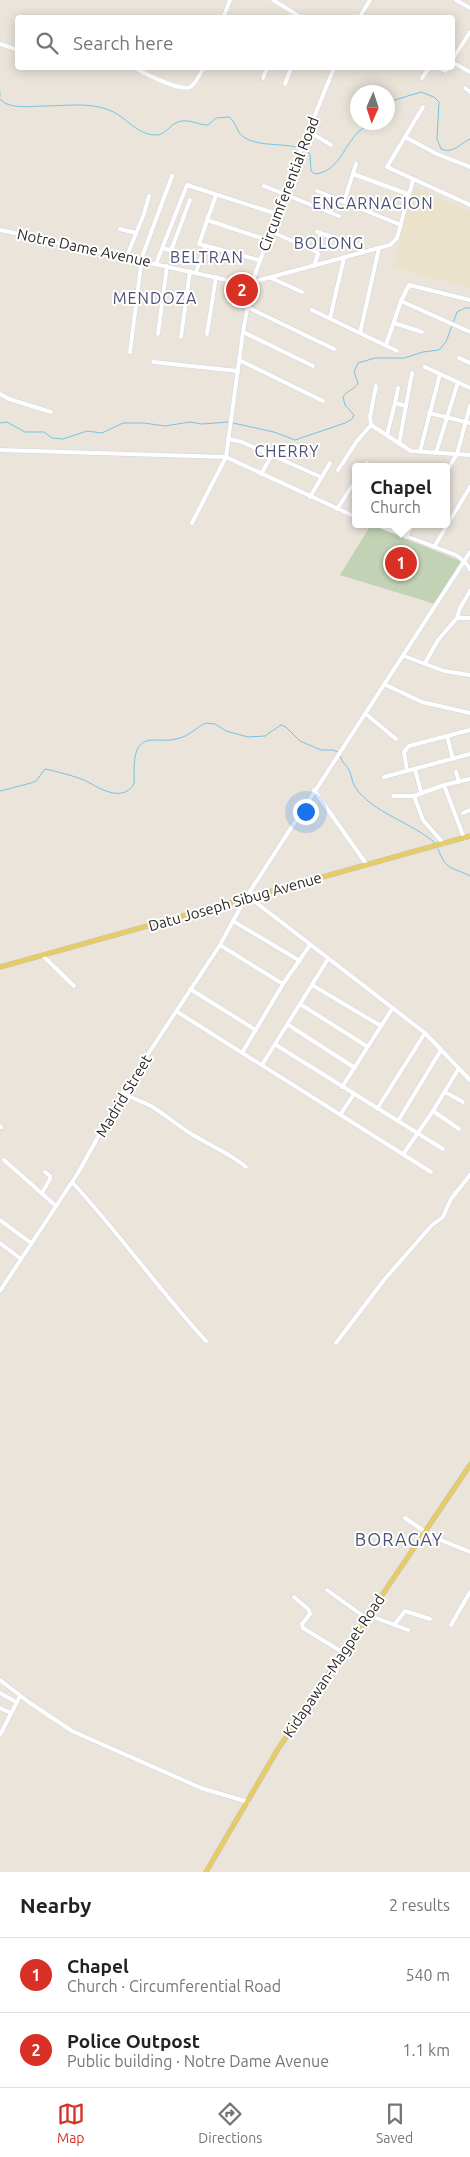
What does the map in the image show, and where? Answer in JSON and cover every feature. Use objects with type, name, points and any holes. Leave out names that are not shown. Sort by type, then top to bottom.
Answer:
[{"type":"main road","name":"Datu Joseph Sibug Avenue","points":[[0,967],[470,836]]},
{"type":"main road","name":"Kidapawan-Magpet Road","points":[[206,1872],[278,1750],[342,1652],[470,1465]]},
{"type":"street","points":[[224,15],[230,0]]},
{"type":"street","points":[[273,0],[294,15]]},
{"type":"street","points":[[361,15],[370,0]]},
{"type":"street","points":[[456,0],[470,8]]},
{"type":"street","points":[[455,56],[470,32]]},
{"type":"street","points":[[0,44],[15,49]]},
{"type":"street","points":[[455,63],[470,72]]},
{"type":"street","points":[[138,70],[172,85],[187,88],[193,85],[202,70]]},
{"type":"street","points":[[263,78],[266,70]]},
{"type":"street","points":[[285,84],[291,70]]},
{"type":"street","name":"Circumferential Road","points":[[226,457],[243,332],[252,283],[308,131],[333,70]]},
{"type":"street","points":[[422,78],[428,70]]},
{"type":"street","points":[[465,88],[470,92]]},
{"type":"street","points":[[424,107],[387,167],[470,205]]},
{"type":"street","points":[[308,131],[330,145]]},
{"type":"street","points":[[405,136],[438,154],[470,167]]},
{"type":"street","points":[[344,202],[356,164]]},
{"type":"street","points":[[353,174],[408,194]]},
{"type":"street","points":[[130,352],[141,261],[172,176]]},
{"type":"street","name":"Notre Dame Avenue","points":[[0,230],[242,283],[252,283],[390,245],[396,240],[413,180]]},
{"type":"street","points":[[156,264],[186,185],[277,214]]},
{"type":"street","points":[[264,186],[340,216]]},
{"type":"street","points":[[317,191],[401,225]]},
{"type":"street","points":[[216,195],[198,242],[206,247],[259,260]]},
{"type":"street","points":[[126,258],[149,196]]},
{"type":"street","points":[[163,248],[168,250],[172,248],[190,200]]},
{"type":"street","points":[[206,220],[267,240]]},
{"type":"street","points":[[120,229],[136,233]]},
{"type":"street","points":[[270,231],[317,252],[314,266]]},
{"type":"street","points":[[317,232],[359,246],[362,253]]},
{"type":"street","points":[[196,272],[206,247]]},
{"type":"street","points":[[360,333],[379,248]]},
{"type":"street","points":[[330,318],[344,258]]},
{"type":"street","points":[[158,334],[167,266]]},
{"type":"street","points":[[181,338],[190,271]]},
{"type":"street","points":[[208,334],[216,277]]},
{"type":"street","points":[[271,278],[302,292]]},
{"type":"street","points":[[386,345],[401,301],[410,284],[470,300]]},
{"type":"street","points":[[401,301],[470,332]]},
{"type":"street","points":[[247,307],[334,350]]},
{"type":"street","points":[[312,310],[397,351]]},
{"type":"street","points":[[394,323],[422,332]]},
{"type":"street","points":[[243,332],[313,366]]},
{"type":"street","points":[[459,358],[470,364]]},
{"type":"street","points":[[239,360],[324,401]]},
{"type":"street","points":[[153,362],[238,370]]},
{"type":"street","points":[[425,367],[470,388]]},
{"type":"street","points":[[400,444],[412,373]]},
{"type":"street","points":[[420,451],[440,374]]},
{"type":"street","points":[[436,453],[458,382]]},
{"type":"street","points":[[338,470],[357,441],[371,425],[370,417],[376,386]]},
{"type":"street","points":[[387,435],[398,388]]},
{"type":"street","points":[[0,394],[9,399],[51,412]]},
{"type":"street","points":[[395,403],[406,406]]},
{"type":"street","points":[[450,465],[457,454],[468,423],[470,406]]},
{"type":"street","points":[[430,413],[468,423]]},
{"type":"street","points":[[371,425],[411,451],[470,455]]},
{"type":"street","points":[[228,439],[242,442],[321,477]]},
{"type":"street","points":[[0,450],[226,457],[352,515]]},
{"type":"street","points":[[261,474],[272,455]]},
{"type":"street","points":[[192,523],[226,457]]},
{"type":"street","points":[[310,496],[330,463]]},
{"type":"street","points":[[337,509],[352,486]]},
{"type":"street","points":[[450,520],[470,487]]},
{"type":"street","points":[[386,528],[456,555],[470,569]]},
{"type":"street","points":[[406,536],[411,528]]},
{"type":"street","points":[[434,547],[445,528]]},
{"type":"street","name":"Madrid Street","points":[[0,1291],[72,1182],[124,1092],[220,945],[314,790],[386,685],[470,552]]},
{"type":"street","points":[[425,663],[438,640],[458,618],[460,608],[470,591]]},
{"type":"street","points":[[458,618],[470,618]]},
{"type":"street","points":[[404,656],[444,671],[470,675]]},
{"type":"street","points":[[386,685],[422,702],[470,713]]},
{"type":"street","points":[[366,714],[396,739]]},
{"type":"street","points":[[407,771],[404,756],[406,747],[470,730]]},
{"type":"street","points":[[447,736],[453,759]]},
{"type":"street","points":[[384,777],[470,754]]},
{"type":"street","points":[[415,769],[421,792]]},
{"type":"street","points":[[456,772],[459,782]]},
{"type":"street","points":[[393,796],[414,796],[444,785],[470,779]]},
{"type":"street","points":[[444,785],[464,838]]},
{"type":"street","points":[[314,790],[366,865]]},
{"type":"street","points":[[414,796],[423,820],[444,844]]},
{"type":"street","points":[[463,813],[470,810]]},
{"type":"street","points":[[248,898],[424,1033],[470,1080]]},
{"type":"street","points":[[233,921],[300,961]]},
{"type":"street","points":[[220,945],[284,984]]},
{"type":"street","points":[[242,1053],[310,945]]},
{"type":"street","points":[[43,956],[74,986]]},
{"type":"street","points":[[262,1066],[328,959]]},
{"type":"street","points":[[312,985],[381,1026]]},
{"type":"street","points":[[190,989],[256,1030]]},
{"type":"street","points":[[300,1004],[368,1047]]},
{"type":"street","points":[[342,1087],[392,1009]]},
{"type":"street","points":[[176,1011],[432,1172]]},
{"type":"street","points":[[287,1024],[355,1068]]},
{"type":"street","points":[[377,1109],[424,1033]]},
{"type":"street","points":[[276,1044],[443,1149]]},
{"type":"street","points":[[398,1121],[441,1050]]},
{"type":"street","points":[[404,1153],[433,1112],[459,1068]]},
{"type":"street","points":[[124,1092],[134,1100],[148,1105],[192,1134],[236,1159],[246,1168]]},
{"type":"street","points":[[445,1092],[463,1102]]},
{"type":"street","points":[[340,1115],[354,1094]]},
{"type":"street","points":[[433,1112],[459,1129]]},
{"type":"street","points":[[4,1160],[56,1206]]},
{"type":"street","points":[[42,1194],[50,1179],[44,1172]]},
{"type":"street","points":[[336,1343],[384,1280],[432,1225],[443,1217],[451,1199],[470,1175]]},
{"type":"street","points":[[72,1182],[122,1238],[158,1287],[206,1341]]},
{"type":"street","points":[[0,1220],[31,1244]]},
{"type":"street","points":[[0,1243],[21,1259]]},
{"type":"street","points":[[405,1518],[424,1532],[470,1552]]},
{"type":"street","points":[[327,1590],[367,1616],[408,1630]]},
{"type":"street","points":[[451,1625],[470,1592]]},
{"type":"street","points":[[294,1597],[309,1610],[310,1614],[302,1624],[304,1628],[342,1652]]},
{"type":"street","points":[[394,1625],[405,1611],[430,1619]]},
{"type":"street","points":[[1,1682],[56,1722],[85,1738],[201,1788],[248,1802]]},
{"type":"street","points":[[0,1693],[16,1702]]},
{"type":"street","points":[[0,1734],[20,1696]]},
{"type":"street","points":[[0,1708],[10,1713]]},
{"type":"street","points":[[0,1722],[5,1724]]},
{"type":"shaded area","points":[[413,186],[470,211],[470,288],[394,267]]},
{"type":"green space","points":[[369,528],[378,528],[461,561],[435,604],[340,575]]},
{"type":"waterway","points":[[395,100],[421,92],[434,97],[439,102],[437,139],[441,149],[453,149],[470,139]]},
{"type":"waterway","points":[[0,99],[9,105],[20,107],[93,106],[109,110],[121,116],[137,129],[156,135],[159,135],[175,123],[182,121],[208,125],[216,118],[229,117],[245,138],[261,143],[297,147],[304,150],[310,154],[311,171],[315,174],[334,165],[360,130]]},
{"type":"waterway","points":[[233,423],[274,432],[295,440],[345,423],[352,419],[354,415],[345,405],[343,397],[358,383],[354,372],[358,363],[375,358],[404,358],[423,352],[439,350],[446,342],[457,312],[470,308]]},
{"type":"waterway","points":[[0,423],[7,422],[25,432],[44,432],[52,438],[63,439],[87,431],[102,433],[123,423],[165,426],[190,422],[202,424],[228,422]]},
{"type":"waterway","points":[[0,791],[36,781],[45,769],[80,778],[109,792],[123,793],[134,784],[135,757],[140,745],[152,740],[181,738],[206,723],[215,724],[226,731],[248,737],[265,736],[281,725],[286,727],[300,741],[321,750],[338,752]]},
{"type":"waterway","points":[[340,756],[350,772],[355,787],[362,796],[435,843]]},
{"type":"waterway","points":[[438,849],[447,865],[470,876]]},
{"type":"place","name":"Police Outpost","points":[[242,290]]},
{"type":"place","name":"Chapel","points":[[401,563]]},
{"type":"district","name":"ENCARNACION","points":[[373,203]]},
{"type":"district","name":"BOLONG","points":[[329,243]]},
{"type":"district","name":"BELTRAN","points":[[207,257]]},
{"type":"district","name":"MENDOZA","points":[[155,298]]},
{"type":"district","name":"CHERRY","points":[[287,451]]},
{"type":"district","name":"BORAGAY","points":[[399,1540]]}]
